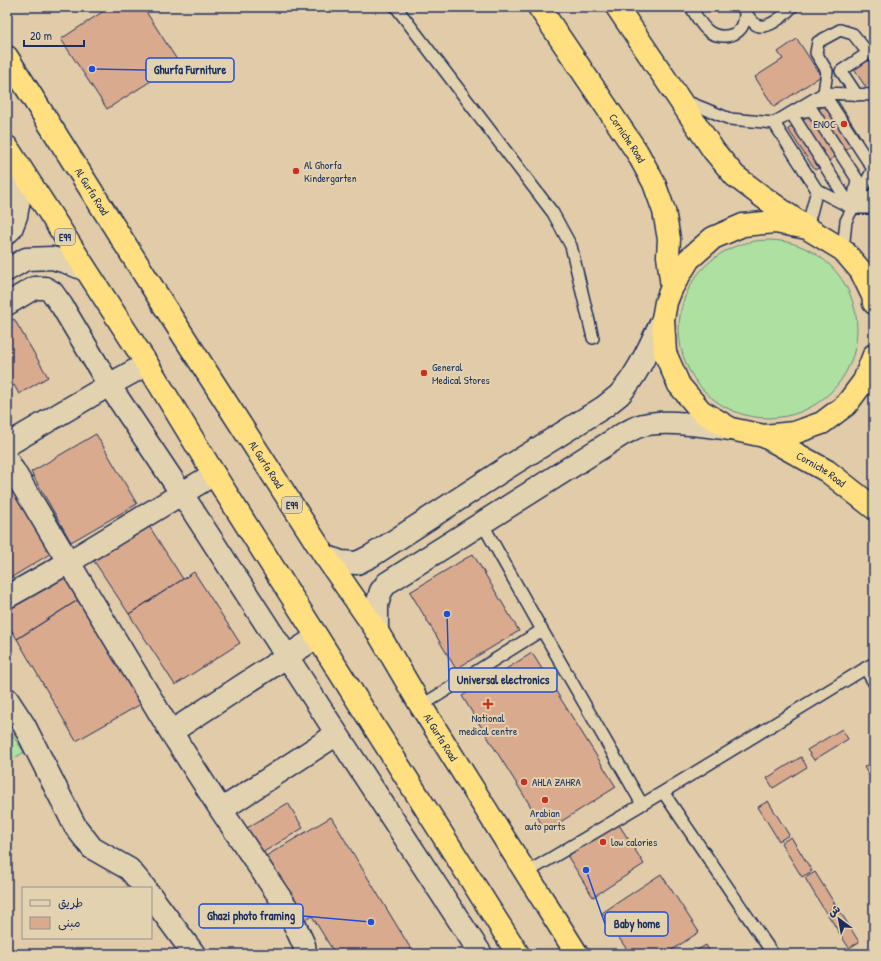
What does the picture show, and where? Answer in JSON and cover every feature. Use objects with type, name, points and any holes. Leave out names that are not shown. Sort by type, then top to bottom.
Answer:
[{"type":"highway","name":"Corniche Road","points":[[539,7],[637,152],[654,183],[664,211],[669,239],[668,256],[672,287]]},
{"type":"highway","points":[[617,7],[714,151],[735,176],[807,228],[843,250],[861,271],[873,296],[874,303]]},
{"type":"highway","name":"Al Gurfa Road","points":[[7,57],[161,301],[325,556],[377,631],[421,706],[577,954]]},
{"type":"highway","name":"E99","points":[[8,148],[147,364],[214,474],[518,954]]},
{"type":"highway","points":[[807,228],[776,222],[743,225],[713,238],[689,260],[672,287],[666,302],[663,318],[666,353],[679,385],[701,411],[731,429],[764,436],[794,433],[822,423],[846,405],[864,380],[874,355]]},
{"type":"highway","name":"Corniche Road","points":[[764,436],[827,471],[874,508]]},
{"type":"street","points":[[7,233],[11,229],[16,216],[20,194],[19,180],[8,148]]},
{"type":"street","points":[[7,270],[26,260],[52,258],[86,270]]},
{"type":"street","points":[[7,304],[34,288],[45,288],[52,292],[109,384],[481,954]]},
{"type":"street","points":[[325,556],[341,562],[357,563],[371,556],[604,407],[622,391],[641,365],[663,318]]},
{"type":"street","points":[[7,445],[109,384],[147,364]]},
{"type":"street","points":[[377,631],[377,605],[381,591],[387,583],[623,434],[638,427],[651,424],[673,423],[731,429]]},
{"type":"street","points":[[7,460],[171,732],[287,908],[304,945],[305,954]]},
{"type":"street","points":[[7,597],[69,562],[214,474]]},
{"type":"street","points":[[171,732],[317,637]]},
{"type":"street","points":[[7,699],[24,725],[75,826],[92,848],[129,869],[144,887]]},
{"type":"street","points":[[222,810],[337,734]]},
{"type":"street","points":[[152,897],[194,954]]},
{"type":"lane","points":[[396,7],[554,214],[571,246],[593,338]]},
{"type":"lane","points":[[691,7],[705,29],[718,37],[731,35],[741,28],[744,22],[743,9]]},
{"type":"lane","points":[[743,9],[755,24],[766,26],[789,11],[792,7]]},
{"type":"lane","points":[[824,93],[827,71],[816,53],[818,42],[840,30],[854,34],[868,53],[841,71],[857,95]]},
{"type":"lane","points":[[678,98],[730,119],[774,123],[824,93],[874,95]]},
{"type":"lane","points":[[812,101],[828,100],[873,169],[846,221],[843,250]]},
{"type":"lane","points":[[791,114],[812,110],[857,179],[852,208]]},
{"type":"lane","points":[[791,114],[852,208]]},
{"type":"lane","points":[[774,123],[817,190],[852,208],[874,207]]},
{"type":"lane","points":[[807,228],[817,190]]},
{"type":"lane","points":[[852,208],[874,194]]},
{"type":"lane","points":[[482,523],[642,804]]},
{"type":"lane","points":[[421,706],[542,630]]},
{"type":"lane","points":[[526,873],[663,792],[869,665],[874,683]]},
{"type":"lane","points":[[663,792],[773,954]]},
{"type":"green space","points":[[768,240],[785,242],[802,247],[817,255],[831,266],[842,280],[850,295],[855,312],[857,329],[855,346],[850,363],[842,378],[831,392],[817,403],[802,411],[785,416],[768,418],[751,416],[734,411],[719,403],[705,392],[694,378],[686,363],[681,346],[679,329],[681,312],[686,295],[694,280],[705,266],[719,255],[734,247],[751,242]]},
{"type":"green space","points":[[7,727],[24,752],[7,763]]},
{"type":"building","points":[[110,7],[143,7],[179,63],[107,109],[61,39]]},
{"type":"building","points":[[797,39],[821,76],[774,107],[755,77],[783,59],[778,52]]},
{"type":"building","points":[[874,54],[874,80],[865,86],[853,68]]},
{"type":"building","points":[[836,98],[862,139],[815,170],[788,129]]},
{"type":"building","points":[[14,319],[48,377],[19,394],[14,385],[7,389],[7,323]]},
{"type":"building","points":[[96,434],[137,504],[71,542],[31,472]]},
{"type":"building","points":[[7,478],[12,487],[7,491]]},
{"type":"building","points":[[12,487],[53,552],[7,580],[7,491]]},
{"type":"building","points":[[149,526],[183,579],[129,614],[94,561]]},
{"type":"building","points":[[473,554],[519,631],[456,669],[410,592]]},
{"type":"building","points":[[194,572],[240,643],[175,685],[129,614]]},
{"type":"building","points":[[63,576],[78,600],[17,639],[7,623],[7,611]]},
{"type":"building","points":[[78,600],[141,704],[76,741],[17,639]]},
{"type":"building","points":[[532,653],[616,787],[546,831],[462,696]]},
{"type":"building","points":[[842,729],[848,739],[814,760],[807,750]]},
{"type":"building","points":[[801,757],[807,767],[773,788],[767,778]]},
{"type":"building","points":[[874,761],[874,784],[864,767]]},
{"type":"building","points":[[768,801],[789,835],[779,841],[758,807]]},
{"type":"building","points":[[288,803],[303,828],[257,856],[242,831]]},
{"type":"building","points":[[331,817],[414,954],[335,954],[312,916],[299,924],[261,859]]},
{"type":"building","points":[[616,820],[644,864],[593,897],[565,852]]},
{"type":"building","points":[[791,837],[812,871],[802,877],[781,843]]},
{"type":"building","points":[[815,872],[836,906],[826,913],[805,878]]},
{"type":"building","points":[[661,874],[699,932],[666,954],[630,954],[602,913]]},
{"type":"building","points":[[838,908],[859,942],[849,948],[828,915]]},
{"type":"building","points":[[706,945],[711,954],[691,954]]},
{"type":"place","name":"Ghurfa Furniture","points":[[92,69]]},
{"type":"place","name":"ENOC","points":[[844,124]]},
{"type":"place","name":"Al Ghorfa Kindergarten","points":[[296,171]]},
{"type":"place","name":"General Medical Stores","points":[[424,373]]},
{"type":"place","name":"Universal electronics","points":[[447,614]]},
{"type":"place","name":"National medical centre","points":[[488,704]]},
{"type":"place","name":"AHLA ZAHRA","points":[[524,782]]},
{"type":"place","name":"Arabian auto parts","points":[[545,800]]},
{"type":"place","name":"low calories","points":[[603,842]]},
{"type":"place","name":"Baby home","points":[[586,870]]},
{"type":"place","name":"Ghazi photo framing","points":[[371,922]]}]
